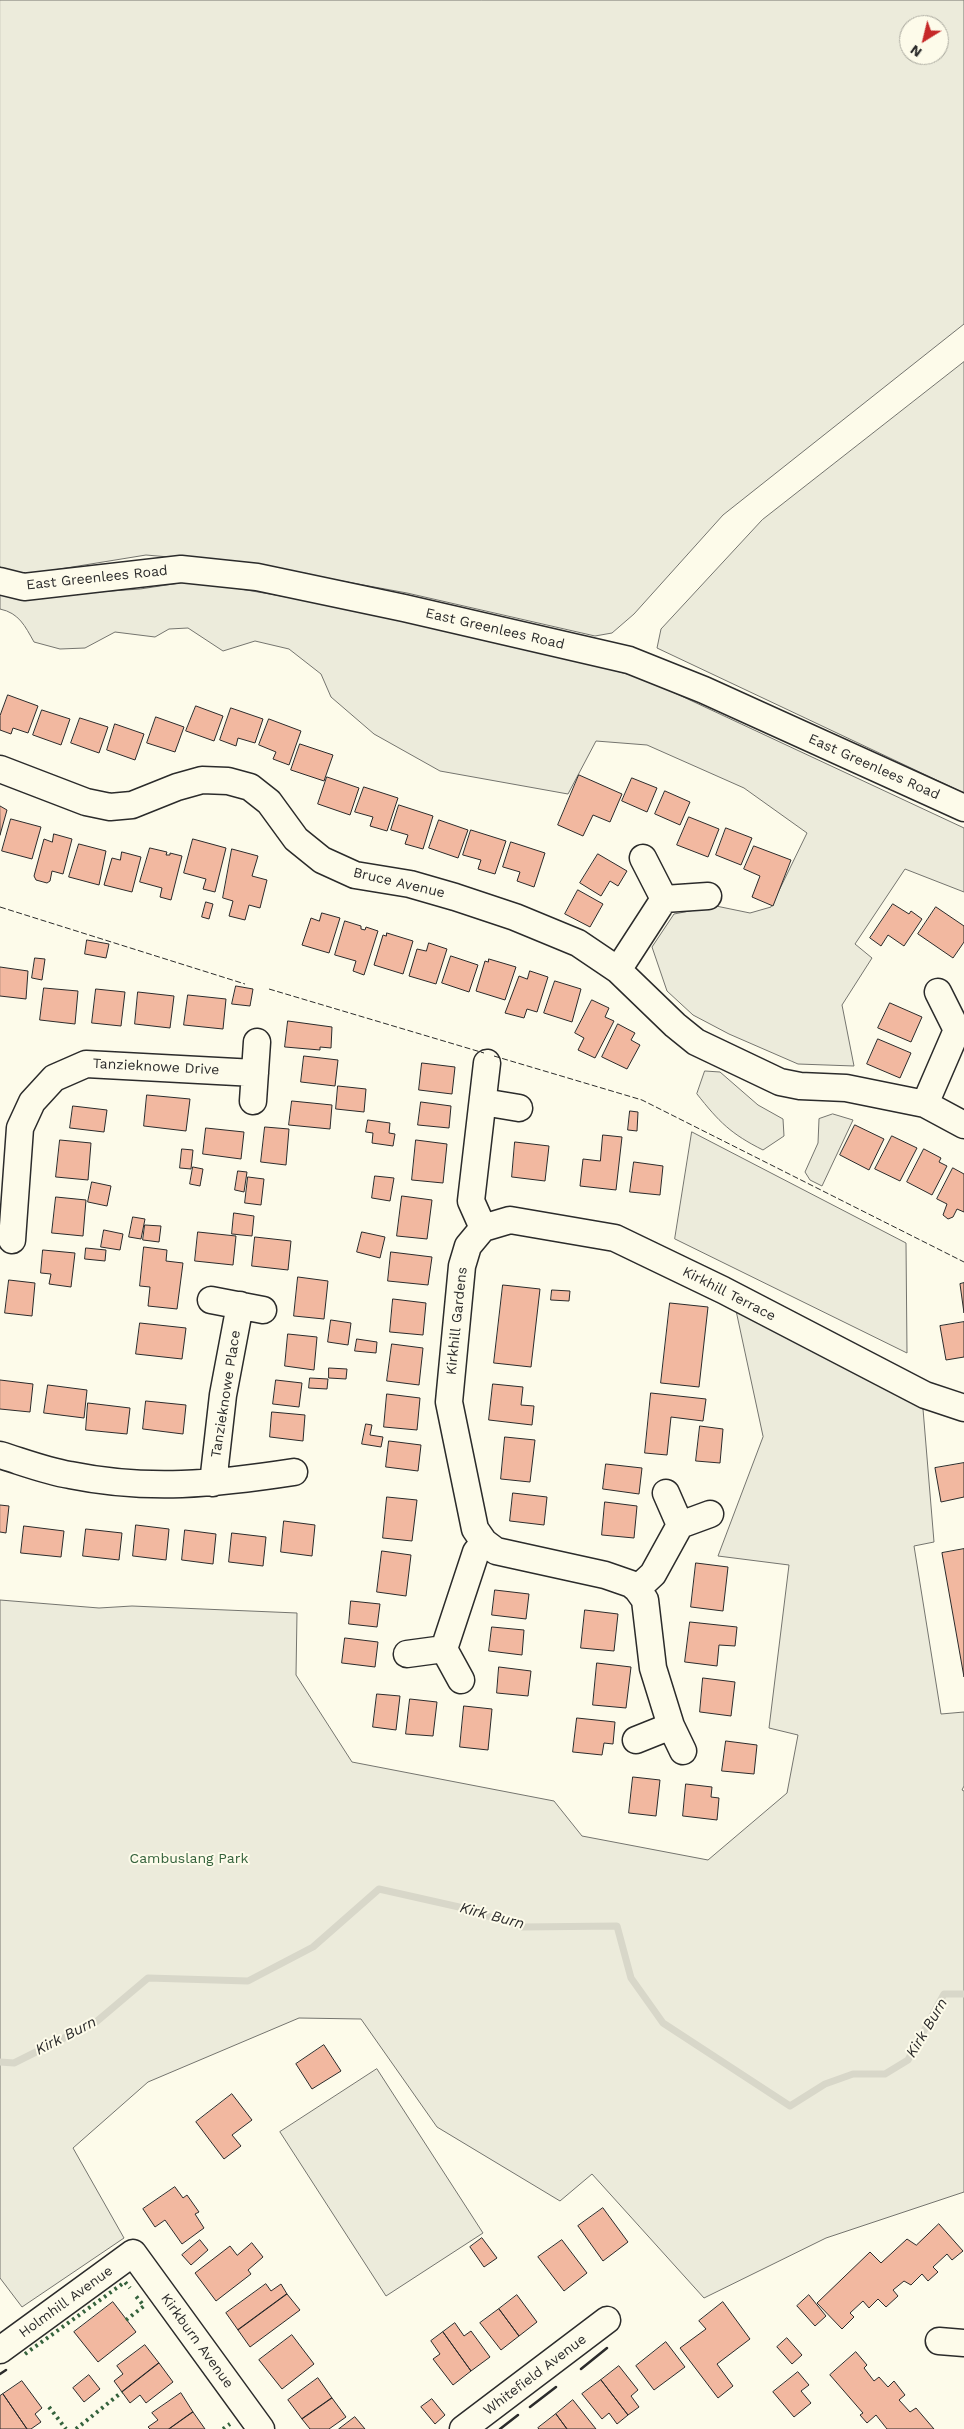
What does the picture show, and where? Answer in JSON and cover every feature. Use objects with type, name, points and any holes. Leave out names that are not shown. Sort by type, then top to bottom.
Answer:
[{"type":"street","name":"East Greenlees Road","points":[[0,581],[24,587],[181,568],[257,577],[404,608],[620,658],[704,690],[964,808]]},
{"type":"street","name":"Bruce Avenue","points":[[0,769],[86,802],[110,808],[132,805],[177,787],[202,780],[228,781],[250,787],[269,802],[296,839],[322,860],[355,875],[410,884],[456,896],[515,917],[578,943],[618,970],[675,1025],[696,1042],[780,1082],[800,1086],[846,1088],[925,1104],[964,1125]]},
{"type":"street","points":[[643,858],[664,898]]},
{"type":"street","points":[[664,898],[708,896]]},
{"type":"street","points":[[618,970],[664,898]]},
{"type":"street","points":[[925,1104],[960,1029],[938,992]]},
{"type":"street","points":[[253,1101],[257,1042]]},
{"type":"street","points":[[483,1228],[471,1200],[484,1102],[486,1063]]},
{"type":"street","name":"Tanzieknowe Drive","points":[[12,1240],[7,1210],[20,1128],[32,1102],[54,1078],[65,1071],[86,1064],[116,1064],[256,1073]]},
{"type":"street","points":[[484,1102],[519,1108]]},
{"type":"street","name":"Kirkhill Terrace","points":[[483,1228],[510,1220],[615,1238],[723,1290],[925,1395],[964,1408]]},
{"type":"street","name":"Kirkhill Gardens","points":[[483,1228],[468,1246],[462,1266],[449,1402],[475,1529],[484,1542]]},
{"type":"street","name":"Tanzieknowe Place","points":[[211,1300],[252,1308],[221,1412],[213,1483]]},
{"type":"street","points":[[0,1455],[69,1475],[122,1483],[167,1486],[213,1483],[294,1472]]},
{"type":"street","points":[[666,1493],[680,1525]]},
{"type":"street","points":[[637,1589],[653,1574],[680,1525],[710,1514]]},
{"type":"street","points":[[461,1680],[444,1649],[476,1552],[484,1542],[496,1551],[605,1575],[631,1584],[645,1600],[653,1668],[671,1726],[683,1751]]},
{"type":"street","points":[[407,1654],[444,1649]]},
{"type":"street","points":[[636,1740],[671,1726]]},
{"type":"street","name":"Holmhill Avenue","points":[[0,2350],[133,2253]]},
{"type":"street","name":"Kirkburn Avenue","points":[[133,2253],[260,2429]]},
{"type":"street","name":"Whitefield Avenue","points":[[463,2429],[606,2320]]},
{"type":"green space","points":[[0,0],[964,0],[964,324],[723,515],[634,614],[612,633],[595,636],[407,593],[249,564],[146,555],[23,575],[0,567]]},
{"type":"green space","points":[[964,362],[964,793],[657,648],[661,629],[762,520]]},
{"type":"green space","points":[[194,581],[339,606],[566,656],[647,680],[964,828],[964,892],[905,869],[855,944],[872,958],[842,1005],[854,1066],[798,1064],[729,1034],[693,1015],[667,991],[652,947],[674,914],[716,906],[750,913],[771,907],[807,833],[744,788],[647,745],[596,741],[568,794],[440,771],[374,734],[331,697],[321,674],[289,649],[255,641],[223,651],[188,628],[169,629],[155,637],[115,632],[85,648],[60,649],[34,642],[17,617],[0,609],[0,590],[26,597],[140,589]]},
{"type":"green space","points":[[705,1071],[720,1072],[758,1105],[783,1119],[784,1136],[763,1150],[734,1133],[712,1112],[697,1094]]},
{"type":"green space","points":[[833,1114],[853,1120],[822,1186],[810,1180],[805,1172],[818,1143],[819,1119]]},
{"type":"green space","points":[[692,1132],[906,1243],[907,1353],[675,1239]]},
{"type":"green space","name":"Cambuslang Park","points":[[736,1309],[923,1409],[934,1542],[914,1546],[941,1714],[964,1712],[964,1786],[962,1790],[964,1791],[964,2192],[826,2238],[704,2298],[592,2174],[560,2201],[437,2127],[361,2019],[299,2018],[148,2082],[73,2148],[124,2238],[22,2307],[0,2278],[0,1600],[99,1608],[132,1606],[297,1613],[296,1675],[352,1762],[554,1801],[582,1836],[708,1860],[787,1793],[798,1735],[769,1728],[789,1565],[718,1556],[763,1437]]},
{"type":"green space","points":[[377,2069],[483,2233],[386,2296],[280,2132]]},
{"type":"building","points":[[8,695],[38,706],[28,733],[13,728],[11,734],[0,730],[0,716]]},
{"type":"building","points":[[196,706],[223,716],[214,741],[186,731]]},
{"type":"building","points":[[231,708],[263,719],[255,743],[238,738],[236,746],[220,740]]},
{"type":"building","points":[[42,710],[70,719],[61,745],[33,735]]},
{"type":"building","points":[[156,717],[184,727],[175,752],[147,743]]},
{"type":"building","points":[[80,718],[108,727],[99,753],[71,743]]},
{"type":"building","points":[[269,719],[301,731],[289,765],[273,759],[276,752],[259,745]]},
{"type":"building","points":[[115,724],[144,734],[135,760],[107,750]]},
{"type":"building","points":[[300,744],[333,755],[324,781],[291,770]]},
{"type":"building","points":[[579,775],[622,794],[610,822],[593,815],[583,836],[558,825]]},
{"type":"building","points":[[327,777],[359,788],[350,815],[318,804]]},
{"type":"building","points":[[632,778],[657,788],[647,812],[622,801]]},
{"type":"building","points":[[364,787],[398,798],[387,831],[370,826],[373,817],[355,812]]},
{"type":"building","points":[[665,791],[690,802],[680,825],[655,814]]},
{"type":"building","points":[[399,805],[433,816],[423,849],[405,844],[408,835],[391,830]]},
{"type":"building","points":[[0,806],[7,810],[0,835]]},
{"type":"building","points":[[689,817],[719,829],[708,857],[677,845]]},
{"type":"building","points":[[11,819],[41,827],[32,859],[2,851]]},
{"type":"building","points":[[439,820],[468,830],[458,858],[429,848]]},
{"type":"building","points":[[726,828],[752,838],[741,865],[716,855]]},
{"type":"building","points":[[471,830],[506,841],[495,874],[478,869],[481,860],[463,855]]},
{"type":"building","points":[[54,834],[72,839],[63,874],[52,871],[50,881],[47,883],[36,880],[34,876],[44,839],[52,842]]},
{"type":"building","points":[[193,839],[226,848],[215,892],[203,889],[206,879],[184,873]]},
{"type":"building","points":[[511,842],[545,853],[534,887],[517,881],[520,872],[503,867]]},
{"type":"building","points":[[79,844],[106,851],[99,885],[69,877]]},
{"type":"building","points":[[754,846],[791,860],[773,906],[752,897],[760,876],[744,869]]},
{"type":"building","points":[[150,848],[167,852],[166,855],[170,855],[170,853],[182,856],[171,900],[160,897],[162,888],[140,882]]},
{"type":"building","points":[[232,849],[258,856],[252,876],[267,880],[260,908],[249,905],[245,920],[229,916],[233,901],[223,898]]},
{"type":"building","points":[[122,852],[141,857],[132,892],[104,885],[112,858],[120,860]]},
{"type":"building","points":[[598,854],[627,871],[618,886],[610,881],[601,896],[580,883]]},
{"type":"building","points":[[578,890],[603,904],[590,927],[565,914]]},
{"type":"building","points":[[206,902],[213,904],[209,919],[202,917]]},
{"type":"building","points":[[893,904],[909,914],[911,911],[922,919],[904,946],[888,935],[881,946],[870,938]]},
{"type":"building","points":[[936,907],[964,926],[964,942],[953,958],[918,934]]},
{"type":"building","points":[[322,913],[340,918],[329,953],[302,945],[311,918],[319,921]]},
{"type":"building","points":[[345,921],[361,926],[361,929],[365,930],[366,927],[378,931],[364,975],[353,971],[356,961],[335,955]]},
{"type":"building","points":[[387,933],[413,941],[403,974],[374,965],[383,935],[386,936]]},
{"type":"building","points":[[87,940],[109,944],[106,958],[85,954]]},
{"type":"building","points":[[429,943],[447,949],[436,984],[409,976],[417,949],[426,951]]},
{"type":"building","points":[[451,956],[478,965],[469,992],[442,983]]},
{"type":"building","points":[[35,958],[45,959],[42,980],[32,978]]},
{"type":"building","points":[[489,959],[516,967],[505,1000],[476,991],[485,961],[488,962]]},
{"type":"building","points":[[0,967],[28,971],[26,999],[0,996]]},
{"type":"building","points":[[530,971],[548,977],[537,1012],[527,1009],[524,1018],[505,1013],[519,976],[527,979]]},
{"type":"building","points":[[555,981],[581,989],[572,1022],[544,1013]]},
{"type":"building","points":[[236,986],[253,989],[250,1006],[232,1004]]},
{"type":"building","points":[[44,988],[78,991],[75,1024],[40,1020]]},
{"type":"building","points":[[96,989],[125,992],[121,1026],[92,1023]]},
{"type":"building","points":[[138,992],[174,996],[170,1028],[135,1024]]},
{"type":"building","points":[[188,995],[226,999],[223,1029],[184,1025]]},
{"type":"building","points":[[592,1000],[609,1008],[605,1017],[614,1021],[595,1058],[578,1050],[584,1038],[575,1033]]},
{"type":"building","points":[[890,1003],[922,1017],[911,1042],[878,1028]]},
{"type":"building","points":[[288,1021],[332,1027],[331,1048],[320,1047],[320,1050],[285,1047]]},
{"type":"building","points":[[618,1024],[635,1033],[631,1040],[640,1045],[627,1069],[602,1057]]},
{"type":"building","points":[[878,1039],[911,1053],[900,1078],[867,1064]]},
{"type":"building","points":[[304,1056],[338,1060],[335,1086],[301,1082]]},
{"type":"building","points":[[422,1063],[455,1067],[452,1094],[419,1090]]},
{"type":"building","points":[[338,1086],[366,1089],[364,1112],[336,1109]]},
{"type":"building","points":[[147,1095],[190,1099],[186,1131],[144,1126]]},
{"type":"building","points":[[292,1101],[332,1105],[330,1129],[289,1125]]},
{"type":"building","points":[[421,1102],[451,1106],[449,1128],[418,1125]]},
{"type":"building","points":[[73,1106],[107,1110],[104,1132],[70,1128]]},
{"type":"building","points":[[630,1111],[638,1112],[637,1131],[628,1130]]},
{"type":"building","points":[[368,1120],[390,1123],[389,1133],[395,1134],[393,1146],[372,1143],[373,1133],[366,1132]]},
{"type":"building","points":[[855,1125],[884,1139],[869,1170],[840,1155]]},
{"type":"building","points":[[265,1127],[289,1129],[286,1165],[261,1162]]},
{"type":"building","points":[[206,1128],[244,1132],[241,1159],[203,1154]]},
{"type":"building","points":[[603,1135],[622,1137],[616,1190],[580,1186],[583,1159],[600,1161]]},
{"type":"building","points":[[892,1136],[917,1148],[900,1181],[875,1169]]},
{"type":"building","points":[[60,1140],[91,1143],[88,1180],[56,1177]]},
{"type":"building","points":[[416,1140],[447,1144],[443,1183],[412,1180]]},
{"type":"building","points":[[515,1142],[549,1146],[545,1181],[512,1177]]},
{"type":"building","points":[[182,1149],[193,1150],[191,1169],[180,1168]]},
{"type":"building","points":[[924,1149],[941,1158],[939,1162],[947,1166],[932,1195],[907,1182]]},
{"type":"building","points":[[634,1162],[663,1166],[660,1195],[630,1192]]},
{"type":"building","points":[[193,1167],[203,1169],[200,1186],[190,1184]]},
{"type":"building","points":[[953,1168],[964,1174],[964,1212],[957,1209],[953,1217],[948,1219],[943,1215],[947,1204],[937,1199]]},
{"type":"building","points":[[238,1171],[247,1172],[244,1192],[235,1190]]},
{"type":"building","points":[[375,1176],[394,1178],[390,1201],[372,1198]]},
{"type":"building","points":[[248,1177],[264,1179],[261,1205],[245,1203]]},
{"type":"building","points":[[92,1182],[111,1186],[107,1206],[88,1202]]},
{"type":"building","points":[[402,1196],[432,1200],[427,1239],[397,1236]]},
{"type":"building","points":[[56,1197],[86,1200],[83,1236],[52,1233]]},
{"type":"building","points":[[234,1213],[254,1216],[252,1236],[232,1234]]},
{"type":"building","points":[[133,1217],[145,1219],[141,1239],[129,1237]]},
{"type":"building","points":[[145,1225],[161,1226],[159,1242],[143,1240]]},
{"type":"building","points":[[104,1230],[123,1234],[120,1250],[101,1247]]},
{"type":"building","points":[[198,1232],[236,1236],[233,1265],[195,1261]]},
{"type":"building","points":[[362,1232],[385,1237],[380,1258],[357,1252]]},
{"type":"building","points":[[255,1237],[291,1241],[288,1270],[252,1266]]},
{"type":"building","points":[[144,1247],[167,1250],[166,1261],[183,1263],[177,1309],[148,1306],[150,1287],[140,1286]]},
{"type":"building","points":[[86,1248],[106,1250],[105,1261],[85,1259]]},
{"type":"building","points":[[43,1250],[75,1253],[71,1287],[49,1284],[51,1274],[41,1273]]},
{"type":"building","points":[[391,1252],[432,1257],[428,1285],[388,1281]]},
{"type":"building","points":[[298,1277],[328,1281],[324,1319],[294,1316]]},
{"type":"building","points":[[9,1280],[35,1283],[32,1316],[5,1313]]},
{"type":"building","points":[[964,1283],[964,1313],[960,1284]]},
{"type":"building","points":[[503,1285],[540,1289],[531,1367],[494,1363]]},
{"type":"building","points":[[552,1290],[570,1291],[569,1301],[551,1300]]},
{"type":"building","points":[[393,1299],[426,1303],[423,1335],[390,1332]]},
{"type":"building","points":[[670,1303],[708,1307],[699,1387],[661,1383]]},
{"type":"building","points":[[331,1320],[351,1323],[348,1345],[328,1342]]},
{"type":"building","points":[[964,1322],[964,1357],[946,1360],[940,1326]]},
{"type":"building","points":[[140,1323],[186,1328],[182,1359],[136,1354]]},
{"type":"building","points":[[288,1334],[317,1337],[314,1370],[285,1366]]},
{"type":"building","points":[[357,1339],[377,1342],[376,1353],[355,1351]]},
{"type":"building","points":[[392,1344],[423,1348],[419,1385],[387,1381]]},
{"type":"building","points":[[329,1368],[347,1369],[346,1379],[329,1378]]},
{"type":"building","points":[[310,1378],[328,1379],[327,1389],[309,1388]]},
{"type":"building","points":[[0,1380],[33,1384],[30,1412],[0,1409]]},
{"type":"building","points":[[276,1380],[302,1383],[299,1407],[273,1404]]},
{"type":"building","points":[[493,1384],[523,1387],[521,1405],[534,1406],[532,1425],[489,1420]]},
{"type":"building","points":[[48,1385],[87,1390],[84,1418],[44,1413]]},
{"type":"building","points":[[651,1393],[706,1399],[703,1421],[671,1417],[667,1455],[645,1453]]},
{"type":"building","points":[[387,1394],[420,1398],[417,1430],[384,1427]]},
{"type":"building","points":[[146,1401],[186,1405],[183,1434],[143,1429]]},
{"type":"building","points":[[88,1403],[130,1408],[127,1434],[86,1430]]},
{"type":"building","points":[[272,1412],[305,1415],[303,1441],[270,1437]]},
{"type":"building","points":[[366,1424],[372,1425],[370,1435],[383,1437],[381,1447],[362,1444]]},
{"type":"building","points":[[700,1426],[723,1429],[720,1463],[696,1461]]},
{"type":"building","points":[[505,1437],[535,1440],[530,1482],[501,1479]]},
{"type":"building","points":[[389,1441],[421,1445],[418,1471],[386,1467]]},
{"type":"building","points":[[964,1463],[964,1497],[941,1502],[935,1468]]},
{"type":"building","points":[[606,1464],[642,1468],[639,1494],[603,1489]]},
{"type":"building","points":[[513,1493],[547,1497],[544,1525],[510,1521]]},
{"type":"building","points":[[387,1497],[417,1500],[412,1541],[383,1538]]},
{"type":"building","points":[[605,1502],[637,1506],[634,1538],[602,1535]]},
{"type":"building","points":[[0,1505],[9,1506],[6,1533],[0,1532]]},
{"type":"building","points":[[284,1521],[315,1525],[312,1556],[281,1552]]},
{"type":"building","points":[[136,1525],[169,1529],[166,1560],[133,1556]]},
{"type":"building","points":[[24,1526],[64,1531],[61,1557],[21,1553]]},
{"type":"building","points":[[86,1529],[122,1533],[119,1560],[83,1556]]},
{"type":"building","points":[[185,1530],[216,1534],[213,1564],[182,1560]]},
{"type":"building","points":[[232,1533],[266,1537],[263,1566],[229,1562]]},
{"type":"building","points":[[964,1549],[964,1677],[942,1553]]},
{"type":"building","points":[[382,1551],[411,1555],[406,1596],[377,1592]]},
{"type":"building","points":[[696,1563],[728,1567],[723,1611],[691,1607]]},
{"type":"building","points":[[495,1590],[529,1594],[526,1619],[492,1615]]},
{"type":"building","points":[[351,1601],[380,1604],[377,1627],[349,1624]]},
{"type":"building","points":[[585,1610],[618,1614],[614,1651],[581,1648]]},
{"type":"building","points":[[690,1622],[737,1627],[735,1646],[719,1645],[717,1666],[685,1662]]},
{"type":"building","points":[[492,1627],[524,1630],[522,1655],[489,1651]]},
{"type":"building","points":[[345,1638],[378,1642],[375,1667],[342,1663]]},
{"type":"building","points":[[597,1663],[631,1667],[626,1708],[593,1705]]},
{"type":"building","points":[[499,1667],[531,1671],[528,1696],[497,1693]]},
{"type":"building","points":[[703,1678],[735,1682],[731,1716],[700,1712]]},
{"type":"building","points":[[377,1694],[400,1696],[396,1730],[373,1727]]},
{"type":"building","points":[[410,1699],[437,1702],[433,1736],[406,1734]]},
{"type":"building","points":[[464,1706],[492,1709],[488,1750],[460,1747]]},
{"type":"building","points":[[577,1718],[615,1722],[613,1744],[604,1743],[602,1755],[573,1752]]},
{"type":"building","points":[[726,1741],[757,1745],[754,1774],[722,1771]]},
{"type":"building","points":[[633,1777],[660,1780],[656,1816],[629,1813]]},
{"type":"building","points":[[686,1784],[712,1787],[711,1797],[719,1798],[717,1820],[683,1816]]},
{"type":"building","points":[[324,2045],[341,2071],[312,2089],[296,2064]]},
{"type":"building","points":[[232,2094],[252,2120],[232,2135],[241,2146],[224,2159],[196,2122]]},
{"type":"building","points":[[175,2187],[183,2198],[187,2195],[199,2212],[195,2214],[204,2228],[182,2244],[165,2220],[155,2227],[143,2209]]},
{"type":"building","points":[[603,2208],[628,2242],[603,2261],[578,2226]]},
{"type":"building","points":[[939,2224],[963,2251],[952,2260],[947,2254],[933,2267],[938,2272],[928,2281],[922,2274],[911,2285],[904,2281],[893,2290],[898,2296],[886,2307],[878,2299],[869,2308],[863,2301],[850,2313],[854,2317],[842,2329],[817,2303],[870,2252],[881,2263],[907,2239],[916,2245]]},
{"type":"building","points":[[482,2238],[497,2258],[484,2267],[470,2247]]},
{"type":"building","points":[[200,2240],[208,2250],[191,2265],[182,2255]]},
{"type":"building","points":[[562,2240],[587,2273],[564,2291],[538,2257]]},
{"type":"building","points":[[252,2243],[263,2257],[248,2270],[251,2274],[216,2301],[195,2273],[230,2246],[237,2255]]},
{"type":"building","points":[[266,2284],[271,2291],[281,2284],[287,2294],[238,2330],[226,2313]]},
{"type":"building","points":[[287,2294],[300,2310],[250,2347],[238,2330]]},
{"type":"building","points":[[517,2295],[537,2322],[519,2336],[499,2309]]},
{"type":"building","points":[[809,2295],[826,2316],[815,2326],[797,2306]]},
{"type":"building","points":[[113,2302],[136,2332],[98,2362],[74,2332]]},
{"type":"building","points":[[723,2302],[750,2339],[717,2364],[733,2386],[718,2398],[680,2348],[706,2329],[699,2321]]},
{"type":"building","points":[[499,2309],[519,2336],[501,2350],[480,2323]]},
{"type":"building","points":[[455,2323],[464,2336],[471,2331],[490,2357],[471,2371],[443,2332]]},
{"type":"building","points":[[443,2332],[471,2371],[453,2385],[433,2359],[440,2354],[431,2341]]},
{"type":"building","points":[[292,2335],[314,2364],[282,2389],[259,2360]]},
{"type":"building","points":[[787,2338],[802,2355],[792,2364],[777,2347]]},
{"type":"building","points":[[666,2342],[685,2367],[654,2390],[636,2366]]},
{"type":"building","points":[[145,2345],[159,2363],[122,2392],[114,2381],[123,2374],[117,2366]]},
{"type":"building","points":[[856,2352],[867,2365],[864,2368],[874,2381],[879,2377],[888,2387],[894,2381],[905,2395],[899,2400],[910,2412],[916,2408],[934,2429],[887,2429],[876,2415],[867,2423],[860,2415],[863,2413],[830,2375]]},
{"type":"building","points":[[159,2363],[173,2382],[146,2403],[140,2395],[130,2403],[122,2392]]},
{"type":"building","points":[[619,2366],[638,2390],[631,2396],[639,2407],[628,2415],[601,2380]]},
{"type":"building","points":[[798,2372],[809,2385],[801,2391],[811,2403],[794,2417],[773,2392]]},
{"type":"building","points":[[89,2375],[100,2389],[84,2402],[73,2388]]},
{"type":"building","points":[[318,2378],[332,2398],[302,2419],[288,2400]]},
{"type":"building","points":[[601,2380],[628,2415],[617,2424],[609,2413],[602,2419],[582,2394]]},
{"type":"building","points":[[22,2381],[42,2408],[35,2414],[41,2422],[31,2429],[27,2429],[3,2394]]},
{"type":"building","points":[[181,2393],[193,2412],[169,2429],[150,2429],[148,2427],[158,2420],[152,2413]]},
{"type":"building","points":[[3,2394],[27,2429],[0,2429],[0,2396]]},
{"type":"building","points":[[332,2398],[346,2417],[329,2429],[310,2429],[302,2419]]},
{"type":"building","points":[[432,2399],[445,2415],[435,2424],[421,2407]]},
{"type":"building","points":[[573,2400],[596,2429],[567,2429],[556,2414]]},
{"type":"building","points":[[193,2412],[205,2429],[169,2429]]},
{"type":"building","points":[[556,2414],[567,2429],[538,2428]]},
{"type":"building","points":[[355,2417],[365,2429],[339,2429]]},
{"type":"waterway","name":"Kirk Burn","points":[[0,2062],[14,2063],[96,2022],[148,1978],[248,1981],[313,1947],[379,1889],[459,1907],[522,1927],[617,1926],[631,1978],[663,2023],[790,2106],[825,2084],[853,2074],[885,2074],[908,2060],[944,1994],[964,1994]]},
{"type":"hedge","points":[[25,2354],[125,2282],[130,2288]]},
{"type":"hedge","points":[[126,2320],[144,2306],[135,2295]]},
{"type":"hedge","points":[[76,2429],[122,2392]]},
{"type":"hedge","points":[[49,2407],[66,2429]]},
{"type":"hedge","points":[[223,2429],[230,2424]]},
{"type":"fence","points":[[0,907],[245,984]]},
{"type":"fence","points":[[269,989],[484,1053]]},
{"type":"fence","points":[[494,1056],[642,1100],[964,1262]]},
{"type":"wall","points":[[581,2369],[607,2348]]},
{"type":"wall","points":[[0,2374],[6,2370]]},
{"type":"wall","points":[[530,2407],[556,2387]]},
{"type":"wall","points":[[500,2429],[518,2415]]}]
